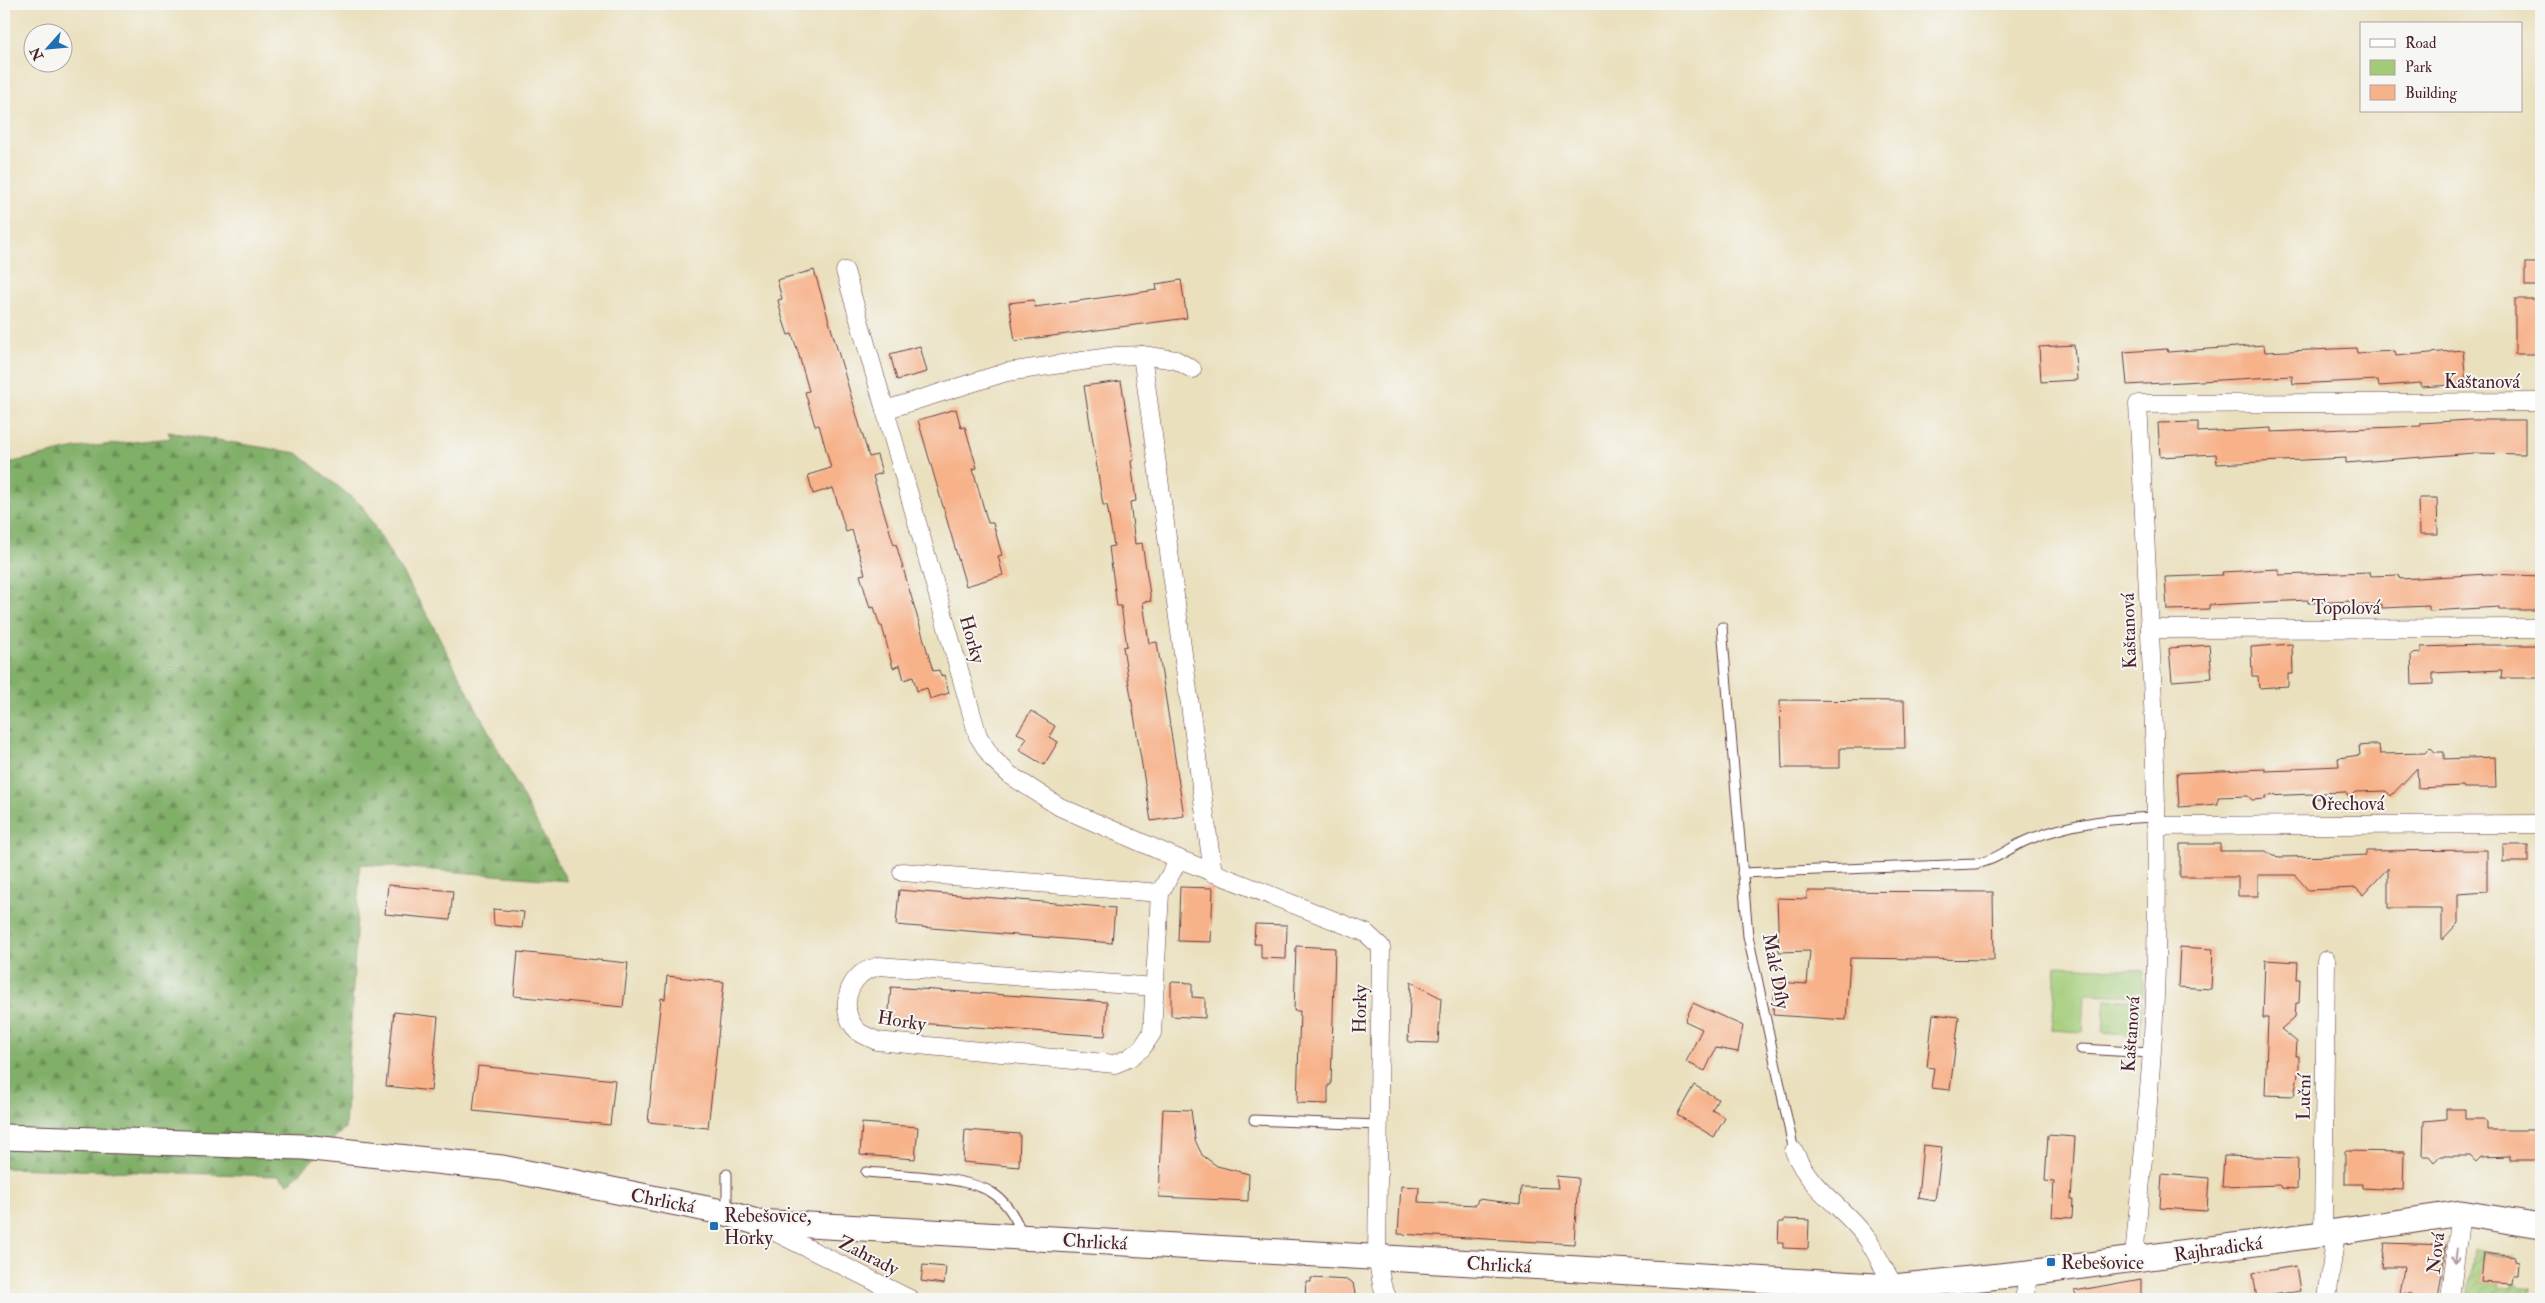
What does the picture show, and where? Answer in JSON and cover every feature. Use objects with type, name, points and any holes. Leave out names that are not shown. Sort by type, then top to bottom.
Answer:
[{"type":"street","name":"Horky","points":[[846,271],[972,716],[985,748],[1010,775],[1060,807],[1179,859],[1366,933],[1381,947],[1377,1257],[1382,1285],[1388,1299]]},
{"type":"street","points":[[885,410],[1007,372],[1116,356],[1142,355],[1176,360],[1192,369]]},
{"type":"street","points":[[1142,355],[1213,873]]},
{"type":"street","name":"Kaštanová","points":[[2134,1259],[2151,1053],[2156,963],[2155,822],[2150,629],[2138,404],[2541,402]]},
{"type":"street","name":"Topolová","points":[[2150,629],[2541,628]]},
{"type":"street","name":"Ořechová","points":[[2155,822],[2541,824]]},
{"type":"street","name":"Horky","points":[[1155,987],[879,966],[862,972],[850,988],[846,1004],[849,1018],[860,1033],[877,1041],[1115,1064],[1129,1058],[1142,1048],[1152,1033],[1155,987],[1160,893],[1179,859]]},
{"type":"street","points":[[902,872],[1160,893]]},
{"type":"street","name":"Luční","points":[[2326,960],[2329,1233],[2327,1299]]},
{"type":"street","name":"Chrlická","points":[[4,1137],[303,1147],[502,1168],[727,1213],[756,1222],[1377,1257],[1898,1293]]},
{"type":"street","name":"Malé Díly","points":[[1794,1151],[1809,1179],[1867,1239],[1898,1293]]},
{"type":"street","name":"Rajhradická","points":[[1898,1293],[2461,1213],[2541,1226]]},
{"type":"street","name":"Nová","points":[[2450,1299],[2461,1213]]},
{"type":"street","name":"Zahrady","points":[[756,1222],[910,1299]]},
{"type":"street","points":[[2024,1299],[2029,1273]]},
{"type":"lane","name":"Malé Díly","points":[[1722,627],[1748,936],[1794,1151]]},
{"type":"lane","points":[[1742,873],[1974,864],[1990,862],[2028,839],[2072,825],[2090,821],[2155,822]]},
{"type":"lane","points":[[2081,1049],[2151,1053]]},
{"type":"lane","points":[[1254,1120],[1379,1125]]},
{"type":"lane","points":[[866,1172],[968,1183],[992,1192],[1014,1215],[1022,1237]]},
{"type":"lane","points":[[727,1213],[728,1174]]},
{"type":"green space","points":[[168,432],[297,453],[362,506],[428,616],[567,881],[360,864],[345,1128],[288,1184],[278,1176],[4,1168],[4,464],[76,448],[171,438]]},
{"type":"green space","points":[[2056,966],[2144,970],[2142,996],[2085,994],[2083,1032],[2052,1030]]},
{"type":"green space","points":[[2106,999],[2143,1001],[2140,1036],[2103,1033]]},
{"type":"green space","points":[[2474,1250],[2515,1256],[2484,1253],[2481,1282],[2500,1283],[2499,1287],[2512,1288],[2512,1284],[2531,1289],[2530,1299],[2467,1299]]},
{"type":"green space","points":[[1967,1294],[1990,1294],[1998,1299],[1957,1299]]},
{"type":"building","points":[[2525,263],[2541,263],[2541,286],[2525,286]]},
{"type":"building","points":[[814,270],[869,457],[877,455],[882,473],[873,476],[894,545],[896,544],[933,671],[939,670],[941,676],[944,675],[949,693],[930,699],[927,688],[917,691],[913,677],[904,680],[900,665],[893,668],[882,626],[880,626],[874,607],[870,608],[860,575],[865,574],[852,530],[846,532],[833,488],[813,494],[808,475],[831,468],[819,425],[815,426],[805,392],[809,391],[798,352],[792,334],[788,335],[782,317],[778,300],[782,299],[777,280]]},
{"type":"building","points":[[1181,280],[1187,318],[1015,341],[1009,303],[1034,300],[1035,307],[1157,290],[1156,284]]},
{"type":"building","points":[[2515,299],[2538,299],[2538,354],[2515,354]]},
{"type":"building","points":[[2074,345],[2077,380],[2041,382],[2039,347]]},
{"type":"building","points":[[2264,345],[2265,352],[2356,348],[2357,353],[2395,351],[2396,356],[2463,350],[2466,384],[2421,387],[2421,383],[2379,386],[2378,380],[2293,384],[2292,376],[2127,385],[2124,352],[2167,349],[2168,352]]},
{"type":"building","points":[[920,346],[927,372],[897,380],[890,354]]},
{"type":"building","points":[[1121,381],[1134,460],[1131,461],[1136,501],[1130,502],[1135,544],[1142,543],[1151,601],[1143,602],[1149,643],[1157,642],[1184,816],[1151,821],[1123,647],[1127,646],[1121,606],[1117,606],[1109,547],[1114,546],[1107,505],[1103,505],[1084,386]]},
{"type":"building","points":[[956,409],[961,428],[965,427],[977,468],[973,469],[988,523],[993,523],[1002,555],[998,556],[1003,575],[966,586],[918,420]]},
{"type":"building","points":[[2468,420],[2525,420],[2525,454],[2474,453],[2346,463],[2346,458],[2217,464],[2216,454],[2160,457],[2158,423],[2198,422],[2198,432],[2271,428],[2271,432],[2421,426],[2421,423]]},
{"type":"building","points":[[2419,498],[2437,498],[2438,534],[2420,534]]},
{"type":"building","points":[[2279,569],[2279,575],[2370,572],[2371,576],[2399,575],[2400,579],[2488,574],[2541,576],[2541,599],[2538,599],[2538,610],[2499,610],[2499,607],[2429,611],[2429,606],[2382,608],[2382,604],[2354,606],[2353,601],[2308,603],[2308,600],[2209,605],[2209,609],[2167,610],[2165,577],[2223,575],[2222,572]]},
{"type":"building","points":[[2292,644],[2293,674],[2288,674],[2288,686],[2259,688],[2258,676],[2252,676],[2251,647]]},
{"type":"building","points":[[2209,645],[2212,678],[2172,681],[2169,648]]},
{"type":"building","points":[[2541,645],[2541,678],[2501,678],[2502,670],[2433,673],[2433,684],[2412,685],[2411,654],[2421,653],[2421,647]]},
{"type":"building","points":[[1780,700],[1904,701],[1905,748],[1840,748],[1840,768],[1782,768]]},
{"type":"building","points":[[1031,711],[1055,726],[1049,737],[1058,742],[1044,765],[1019,750],[1027,738],[1017,733]]},
{"type":"building","points":[[2379,745],[2380,754],[2425,753],[2430,747],[2435,752],[2444,752],[2444,759],[2495,757],[2496,788],[2464,788],[2463,786],[2418,788],[2417,768],[2391,796],[2386,791],[2356,792],[2350,798],[2345,792],[2323,793],[2318,799],[2312,794],[2266,796],[2266,799],[2252,800],[2248,796],[2218,797],[2218,804],[2179,807],[2177,773],[2265,769],[2265,771],[2293,770],[2294,768],[2339,766],[2338,758],[2360,755],[2359,746]]},
{"type":"building","points":[[2180,844],[2220,844],[2220,851],[2266,851],[2273,856],[2280,857],[2366,855],[2366,851],[2487,850],[2487,892],[2458,894],[2458,923],[2442,940],[2442,908],[2388,908],[2388,868],[2363,895],[2356,888],[2308,890],[2295,875],[2258,875],[2258,896],[2238,896],[2238,877],[2180,877]]},
{"type":"building","points":[[2503,845],[2528,845],[2528,862],[2503,862]]},
{"type":"building","points":[[388,885],[453,891],[450,920],[385,914]]},
{"type":"building","points":[[1180,887],[1213,888],[1211,942],[1178,941]]},
{"type":"building","points":[[899,890],[1115,908],[1112,943],[896,925]]},
{"type":"building","points":[[1807,891],[1993,892],[1994,960],[1850,958],[1846,1020],[1773,1015],[1775,982],[1807,984],[1810,951],[1779,952],[1777,898],[1807,899]]},
{"type":"building","points":[[493,909],[524,912],[522,928],[494,925]]},
{"type":"building","points":[[1255,924],[1287,925],[1286,959],[1261,958],[1261,944],[1254,944]]},
{"type":"building","points":[[1296,946],[1335,948],[1331,1085],[1328,1085],[1328,1104],[1297,1103],[1300,1011],[1294,1011]]},
{"type":"building","points":[[2180,947],[2213,949],[2211,989],[2178,987]]},
{"type":"building","points":[[518,952],[628,963],[623,1007],[514,996]]},
{"type":"building","points":[[2265,960],[2298,962],[2297,979],[2300,979],[2299,1003],[2296,1003],[2295,1017],[2281,1029],[2297,1042],[2296,1056],[2299,1056],[2299,1068],[2294,1096],[2265,1095],[2268,1018],[2263,1018]]},
{"type":"building","points":[[667,976],[724,982],[708,1128],[648,1122],[661,998],[665,999]]},
{"type":"building","points":[[1171,982],[1192,983],[1192,997],[1205,998],[1205,1018],[1171,1016]]},
{"type":"building","points":[[1411,982],[1441,998],[1438,1043],[1408,1042]]},
{"type":"building","points":[[891,987],[1107,1002],[1105,1036],[888,1021]]},
{"type":"building","points":[[1693,1003],[1743,1026],[1738,1052],[1716,1048],[1705,1071],[1686,1062],[1702,1029],[1685,1021]]},
{"type":"building","points":[[394,1012],[438,1017],[431,1091],[386,1086]]},
{"type":"building","points":[[1933,1014],[1959,1017],[1950,1090],[1931,1088],[1934,1068],[1927,1067]]},
{"type":"building","points":[[478,1066],[615,1080],[610,1125],[473,1111]]},
{"type":"building","points":[[1694,1085],[1718,1099],[1712,1110],[1725,1118],[1714,1137],[1677,1115]]},
{"type":"building","points":[[1163,1109],[1191,1110],[1195,1140],[1202,1155],[1217,1166],[1249,1174],[1248,1201],[1159,1197]]},
{"type":"building","points":[[2446,1109],[2465,1109],[2465,1119],[2483,1119],[2487,1122],[2487,1130],[2541,1130],[2541,1160],[2510,1160],[2510,1156],[2481,1157],[2476,1162],[2470,1156],[2440,1156],[2434,1162],[2429,1156],[2423,1156],[2424,1121],[2446,1119]]},
{"type":"building","points":[[862,1123],[918,1127],[915,1159],[860,1155]]},
{"type":"building","points":[[965,1130],[1020,1134],[1019,1167],[963,1162]]},
{"type":"building","points":[[2048,1135],[2075,1137],[2071,1199],[2073,1199],[2072,1218],[2052,1217],[2054,1182],[2045,1181]]},
{"type":"building","points":[[1923,1145],[1942,1147],[1935,1201],[1918,1198]]},
{"type":"building","points":[[2345,1151],[2404,1152],[2403,1190],[2363,1188],[2363,1184],[2345,1184]]},
{"type":"building","points":[[2224,1156],[2298,1158],[2297,1189],[2282,1188],[2279,1185],[2222,1187]]},
{"type":"building","points":[[2162,1174],[2209,1178],[2207,1211],[2160,1208]]},
{"type":"building","points":[[1556,1176],[1578,1178],[1574,1244],[1398,1234],[1401,1186],[1419,1187],[1418,1202],[1476,1205],[1478,1199],[1520,1204],[1521,1187],[1558,1188]]},
{"type":"building","points":[[1784,1219],[1809,1220],[1808,1249],[1783,1248],[1783,1243],[1778,1243],[1779,1222],[1784,1222]]},
{"type":"building","points":[[2385,1243],[2446,1245],[2438,1299],[2411,1299],[2412,1294],[2400,1293],[2404,1267],[2382,1267]]},
{"type":"building","points":[[2484,1253],[2515,1257],[2515,1260],[2519,1261],[2518,1275],[2513,1275],[2512,1284],[2481,1282]]},
{"type":"building","points":[[923,1265],[946,1267],[944,1284],[921,1281]]},
{"type":"building","points":[[2296,1266],[2300,1291],[2272,1295],[2272,1299],[2257,1299],[2253,1273]]},
{"type":"building","points":[[1311,1278],[1349,1280],[1353,1283],[1356,1299],[1305,1299],[1306,1282],[1311,1282]]},
{"type":"building","points":[[2141,1279],[2141,1299],[2076,1299],[2075,1291]]},
{"type":"place","name":"Rebešovice, Horky","points":[[714,1226]]},
{"type":"place","name":"Rebešovice","points":[[2051,1262]]}]
